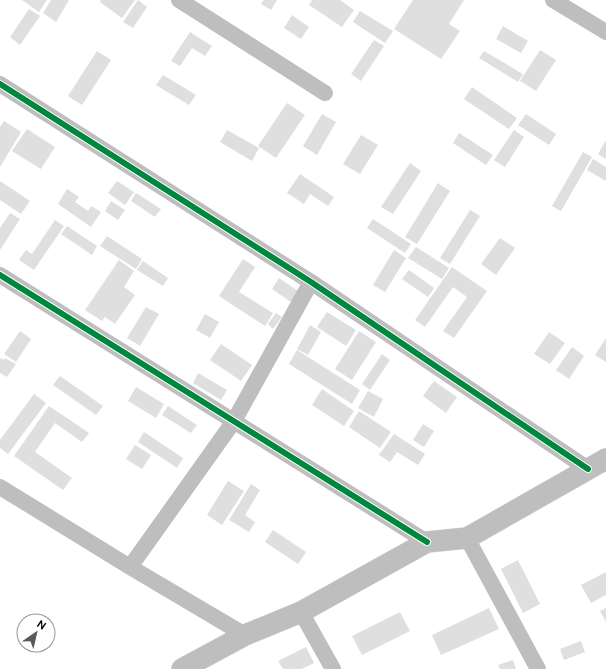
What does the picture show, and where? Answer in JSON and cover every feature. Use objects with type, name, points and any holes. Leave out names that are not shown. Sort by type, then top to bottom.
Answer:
[{"type":"main road","points":[[182,669],[245,635],[301,612],[427,542],[467,538],[606,459]]},
{"type":"street","points":[[179,0],[325,92]]},
{"type":"street","points":[[552,0],[606,32]]},
{"type":"street","points":[[0,84],[311,282],[588,469]]},
{"type":"street","points":[[0,275],[427,542]]},
{"type":"street","points":[[130,567],[234,421],[311,282]]},
{"type":"street","points":[[0,487],[130,567],[245,635]]},
{"type":"street","points":[[467,538],[538,669]]},
{"type":"street","points":[[301,612],[333,669]]},
{"type":"building","points":[[22,0],[47,0],[39,12]]},
{"type":"building","points":[[51,0],[69,0],[56,22],[43,13]]},
{"type":"building","points":[[101,0],[135,0],[122,18],[100,2]]},
{"type":"building","points":[[138,0],[147,7],[133,28],[123,22]]},
{"type":"building","points":[[264,0],[277,0],[271,10],[261,4]]},
{"type":"building","points":[[312,0],[340,0],[354,10],[342,27],[309,5]]},
{"type":"building","points":[[413,0],[464,0],[449,24],[460,31],[441,59],[394,29]]},
{"type":"building","points":[[29,9],[40,16],[20,45],[10,37]]},
{"type":"building","points":[[360,11],[393,31],[385,43],[353,22]]},
{"type":"building","points":[[292,15],[309,27],[301,39],[284,28]]},
{"type":"building","points":[[503,26],[528,41],[521,53],[496,39]]},
{"type":"building","points":[[190,32],[212,46],[205,56],[192,48],[180,66],[171,61]]},
{"type":"building","points":[[374,40],[384,46],[361,81],[351,74]]},
{"type":"building","points":[[540,50],[556,60],[536,91],[520,81]]},
{"type":"building","points":[[97,51],[111,60],[82,105],[68,96]]},
{"type":"building","points":[[484,51],[523,74],[518,82],[479,58]]},
{"type":"building","points":[[163,75],[196,95],[189,105],[156,85]]},
{"type":"building","points":[[472,87],[517,118],[509,129],[464,99]]},
{"type":"building","points":[[287,103],[305,115],[276,158],[258,146]]},
{"type":"building","points":[[322,114],[336,122],[317,155],[303,146]]},
{"type":"building","points":[[526,114],[556,134],[549,145],[518,125]]},
{"type":"building","points":[[4,121],[21,132],[0,167],[0,127]]},
{"type":"building","points":[[27,129],[55,147],[41,169],[12,151]]},
{"type":"building","points":[[227,130],[259,148],[252,161],[220,142]]},
{"type":"building","points":[[514,130],[524,137],[505,167],[494,160]]},
{"type":"building","points":[[459,133],[493,155],[486,165],[453,143]]},
{"type":"building","points":[[361,135],[378,145],[360,174],[343,164]]},
{"type":"building","points":[[606,140],[606,159],[598,154]]},
{"type":"building","points":[[583,152],[592,157],[561,211],[552,206]]},
{"type":"building","points":[[593,159],[606,167],[606,181],[587,170]]},
{"type":"building","points":[[410,163],[421,171],[393,214],[381,207]]},
{"type":"building","points":[[300,174],[334,197],[328,206],[310,194],[304,204],[287,193]]},
{"type":"building","points":[[0,181],[30,201],[21,214],[0,200]]},
{"type":"building","points":[[117,181],[134,192],[125,205],[108,193]]},
{"type":"building","points":[[438,183],[450,191],[417,244],[405,237]]},
{"type":"building","points":[[67,189],[79,197],[75,202],[88,211],[91,206],[101,212],[91,227],[58,204]]},
{"type":"building","points":[[136,193],[161,209],[155,217],[131,201]]},
{"type":"building","points":[[111,201],[125,210],[118,220],[105,211]]},
{"type":"building","points":[[470,210],[480,216],[450,264],[440,258]]},
{"type":"building","points":[[10,213],[20,219],[0,250],[0,228]]},
{"type":"building","points":[[373,219],[411,244],[405,253],[367,228]]},
{"type":"building","points":[[55,220],[64,226],[34,270],[19,260],[26,250],[32,254]]},
{"type":"building","points":[[67,226],[97,246],[92,255],[61,234]]},
{"type":"building","points":[[107,236],[142,259],[136,269],[100,246]]},
{"type":"building","points":[[500,238],[515,248],[496,275],[481,264]]},
{"type":"building","points":[[416,247],[449,268],[442,279],[408,258]]},
{"type":"building","points":[[394,250],[406,258],[385,292],[373,285]]},
{"type":"building","points":[[243,259],[255,267],[239,292],[273,313],[265,326],[219,296]]},
{"type":"building","points":[[119,260],[134,271],[124,287],[135,295],[115,324],[105,317],[102,321],[85,310]]},
{"type":"building","points":[[143,261],[168,278],[163,286],[137,270]]},
{"type":"building","points":[[452,267],[487,291],[454,338],[443,331],[467,297],[453,287],[425,327],[415,320]]},
{"type":"building","points":[[409,270],[434,288],[428,297],[402,279]]},
{"type":"building","points":[[279,278],[298,291],[291,302],[272,289]]},
{"type":"building","points":[[146,307],[159,314],[140,346],[127,338]]},
{"type":"building","points":[[327,312],[356,330],[346,346],[317,327]]},
{"type":"building","points":[[276,313],[282,317],[273,329],[268,324]]},
{"type":"building","points":[[205,314],[219,322],[210,338],[196,330]]},
{"type":"building","points":[[310,325],[321,332],[308,355],[297,349]]},
{"type":"building","points":[[20,331],[31,339],[16,362],[4,354]]},
{"type":"building","points":[[359,331],[376,342],[352,380],[335,369]]},
{"type":"building","points":[[549,332],[565,343],[550,364],[534,354]]},
{"type":"building","points":[[606,338],[606,362],[595,355]]},
{"type":"building","points":[[221,344],[252,365],[241,381],[210,360]]},
{"type":"building","points":[[572,347],[584,356],[569,379],[556,370]]},
{"type":"building","points":[[297,350],[360,390],[352,404],[289,364]]},
{"type":"building","points":[[382,354],[390,360],[370,390],[362,384]]},
{"type":"building","points":[[0,358],[4,360],[5,358],[16,364],[7,377],[0,373]]},
{"type":"building","points":[[198,373],[227,390],[221,400],[193,383]]},
{"type":"building","points":[[60,376],[103,406],[96,415],[53,385]]},
{"type":"building","points":[[434,381],[457,397],[446,413],[423,396]]},
{"type":"building","points":[[136,387],[164,404],[156,418],[128,401]]},
{"type":"building","points":[[322,389],[354,411],[344,426],[312,405]]},
{"type":"building","points":[[368,391],[383,399],[374,417],[358,408]]},
{"type":"building","points":[[34,394],[46,403],[8,454],[0,448],[0,440]]},
{"type":"building","points":[[49,406],[89,433],[82,442],[55,423],[35,452],[72,478],[63,490],[14,456]]},
{"type":"building","points":[[168,406],[197,425],[191,433],[162,415]]},
{"type":"building","points":[[359,411],[391,432],[380,448],[349,427]]},
{"type":"building","points":[[423,424],[434,431],[424,447],[413,440]]},
{"type":"building","points":[[144,432],[183,458],[177,468],[138,442]]},
{"type":"building","points":[[394,434],[425,454],[418,465],[397,452],[390,462],[379,455]]},
{"type":"building","points":[[135,445],[151,455],[142,469],[126,459]]},
{"type":"building","points":[[228,481],[244,491],[222,525],[207,515]]},
{"type":"building","points":[[251,484],[260,490],[245,515],[255,522],[249,532],[229,520]]},
{"type":"building","points":[[273,530],[306,552],[298,564],[265,542]]},
{"type":"building","points":[[518,560],[540,604],[523,613],[501,569]]},
{"type":"building","points":[[606,572],[606,595],[591,603],[581,585]]},
{"type":"building","points":[[489,608],[499,629],[441,655],[432,635]]},
{"type":"building","points":[[606,608],[606,622],[600,611]]},
{"type":"building","points":[[400,612],[410,631],[362,655],[352,636]]},
{"type":"building","points":[[581,641],[585,652],[564,660],[560,649]]},
{"type":"building","points":[[306,647],[314,663],[302,669],[283,669],[278,661]]},
{"type":"building","points":[[513,660],[516,669],[500,669],[498,665]]},
{"type":"cycle path","points":[[0,84],[311,282],[588,469]]},
{"type":"cycle path","points":[[0,275],[427,542]]}]
